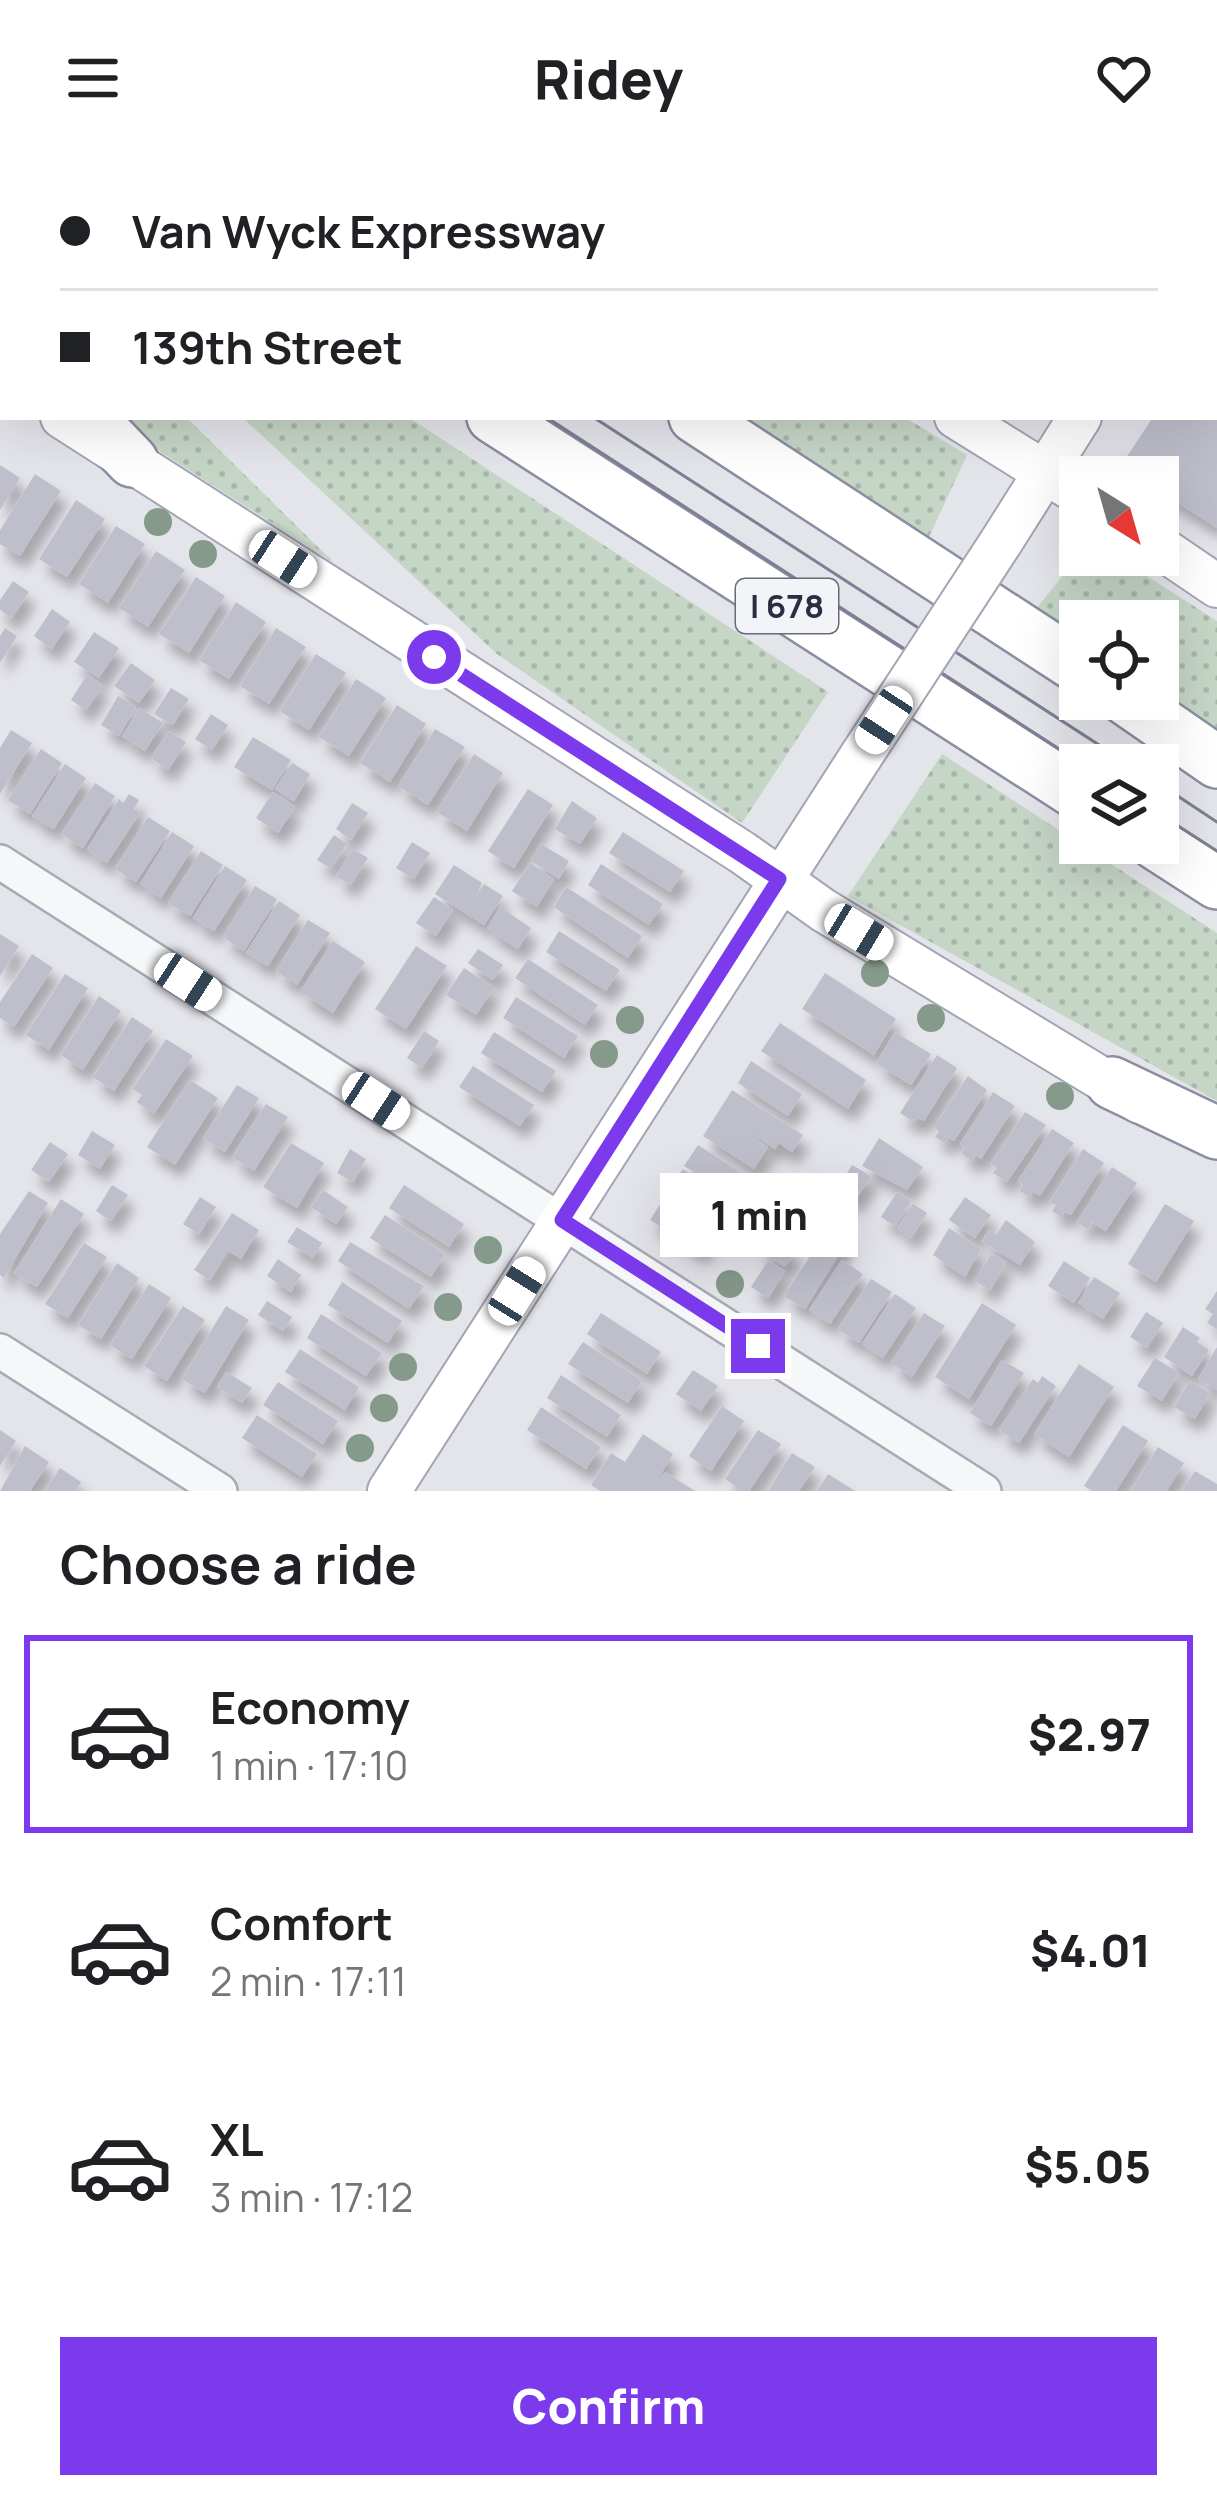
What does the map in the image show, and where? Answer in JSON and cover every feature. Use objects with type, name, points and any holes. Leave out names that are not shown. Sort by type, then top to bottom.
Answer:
[{"type":"highway","points":[[93,420],[132,461]]},
{"type":"highway","name":"I 678","points":[[499,420],[1059,781]]},
{"type":"highway","points":[[699,420],[1059,654]]},
{"type":"highway","points":[[1156,720],[1217,762]]},
{"type":"highway","points":[[1179,858],[1217,883]]},
{"type":"highway","points":[[1112,1083],[1217,1133]]},
{"type":"main road","points":[[67,420],[823,910],[1112,1083],[1217,1153]]},
{"type":"main road","points":[[961,420],[1059,481]]},
{"type":"main road","points":[[1070,456],[1079,420]]},
{"type":"main road","points":[[389,1491],[779,879],[1001,542],[1059,487]]},
{"type":"main road","points":[[1179,560],[1217,586]]},
{"type":"street","points":[[0,862],[984,1491]]},
{"type":"street","points":[[0,1351],[220,1491]]},
{"type":"green space","points":[[111,420],[189,420],[333,562]]},
{"type":"green space","points":[[245,420],[413,420],[828,692],[742,823],[497,654]]},
{"type":"green space","points":[[722,420],[909,420],[967,455],[928,539]]},
{"type":"green space","points":[[1062,576],[1147,576],[1217,621],[1217,745],[1179,715],[1179,600],[1059,600],[1059,635],[1036,609]]},
{"type":"green space","points":[[942,754],[1059,830],[1059,864],[1111,864],[1217,933],[1217,1101],[848,896]]},
{"type":"building","points":[[1151,420],[1217,420],[1217,528],[1179,504],[1179,456],[1127,456]]},
{"type":"building","points":[[0,465],[20,478],[0,510]]},
{"type":"building","points":[[35,474],[61,491],[20,556],[0,544],[0,530]]},
{"type":"building","points":[[76,500],[105,519],[67,577],[39,559]]},
{"type":"building","points":[[116,526],[145,544],[108,603],[79,584]]},
{"type":"building","points":[[156,551],[185,570],[148,627],[119,608]]},
{"type":"building","points":[[196,577],[225,596],[189,653],[159,634]]},
{"type":"building","points":[[13,581],[29,592],[12,618],[0,610],[0,600]]},
{"type":"building","points":[[236,602],[266,622],[229,679],[199,660]]},
{"type":"building","points":[[52,609],[70,622],[52,649],[34,636]]},
{"type":"building","points":[[5,628],[17,636],[0,663],[0,636]]},
{"type":"building","points":[[276,628],[306,647],[269,704],[240,686]]},
{"type":"building","points":[[94,632],[119,648],[99,678],[74,662]]},
{"type":"building","points":[[316,654],[346,673],[309,730],[280,711]]},
{"type":"building","points":[[131,663],[155,680],[139,703],[114,686]]},
{"type":"building","points":[[87,675],[103,685],[86,710],[71,700]]},
{"type":"building","points":[[356,679],[386,698],[349,756],[319,737]]},
{"type":"building","points":[[171,688],[189,699],[173,725],[154,714]]},
{"type":"building","points":[[118,696],[136,707],[119,736],[101,725]]},
{"type":"building","points":[[397,705],[426,724],[390,782],[360,763]]},
{"type":"building","points":[[140,708],[163,723],[145,751],[122,736]]},
{"type":"building","points":[[211,714],[228,725],[212,750],[195,739]]},
{"type":"building","points":[[435,729],[465,747],[428,805],[398,786]]},
{"type":"building","points":[[11,730],[32,743],[0,794],[0,748]]},
{"type":"building","points":[[169,731],[186,742],[168,770],[151,758]]},
{"type":"building","points":[[253,737],[291,760],[272,790],[234,767]]},
{"type":"building","points":[[41,749],[62,763],[30,814],[8,800]]},
{"type":"building","points":[[474,754],[503,773],[467,831],[437,812]]},
{"type":"building","points":[[292,763],[310,774],[294,801],[275,789]]},
{"type":"building","points":[[65,764],[86,778],[54,829],[32,816]]},
{"type":"building","points":[[95,783],[115,796],[83,848],[61,834]]},
{"type":"building","points":[[528,789],[553,805],[514,868],[488,851]]},
{"type":"building","points":[[273,792],[295,807],[278,833],[256,818]]},
{"type":"building","points":[[129,794],[139,800],[134,809],[140,813],[107,863],[87,849],[119,799],[123,803]]},
{"type":"building","points":[[572,801],[597,818],[580,844],[555,829]]},
{"type":"building","points":[[352,803],[368,813],[351,840],[336,829]]},
{"type":"building","points":[[148,817],[170,831],[136,882],[115,869]]},
{"type":"building","points":[[172,832],[194,846],[161,898],[140,884]]},
{"type":"building","points":[[623,832],[684,871],[670,892],[609,853]]},
{"type":"building","points":[[334,835],[347,844],[330,868],[317,860]]},
{"type":"building","points":[[412,842],[430,853],[414,879],[396,868]]},
{"type":"building","points":[[541,844],[569,861],[559,879],[531,861]]},
{"type":"building","points":[[353,849],[368,858],[350,885],[336,876]]},
{"type":"building","points":[[201,851],[223,865],[190,916],[168,903]]},
{"type":"building","points":[[530,863],[554,879],[537,907],[512,891]]},
{"type":"building","points":[[601,864],[663,904],[649,925],[588,885]]},
{"type":"building","points":[[454,865],[482,883],[471,905],[484,884],[503,896],[484,925],[435,894]]},
{"type":"building","points":[[225,866],[247,880],[214,931],[193,918]]},
{"type":"building","points":[[255,886],[277,899],[244,951],[223,937]]},
{"type":"building","points":[[566,887],[642,936],[628,958],[554,907]]},
{"type":"building","points":[[434,897],[453,910],[436,936],[416,923]]},
{"type":"building","points":[[279,901],[300,915],[268,966],[246,953]]},
{"type":"building","points":[[500,907],[531,928],[518,949],[487,928]]},
{"type":"building","points":[[308,920],[330,933],[297,985],[276,971]]},
{"type":"building","points":[[559,931],[620,970],[606,991],[546,952]]},
{"type":"building","points":[[0,934],[19,946],[0,976]]},
{"type":"building","points":[[333,941],[365,962],[333,1013],[300,992]]},
{"type":"building","points":[[416,946],[447,966],[406,1029],[375,1009]]},
{"type":"building","points":[[478,949],[503,965],[493,980],[468,963]]},
{"type":"building","points":[[32,954],[53,968],[14,1027],[0,1018],[0,1002]]},
{"type":"building","points":[[528,959],[598,1005],[585,1025],[515,978]]},
{"type":"building","points":[[464,968],[494,988],[476,1015],[446,995]]},
{"type":"building","points":[[825,973],[896,1019],[874,1055],[802,1009]]},
{"type":"building","points":[[65,974],[88,988],[49,1050],[26,1035]]},
{"type":"building","points":[[99,996],[121,1011],[83,1070],[61,1055]]},
{"type":"building","points":[[516,997],[578,1036],[564,1058],[503,1018]]},
{"type":"building","points":[[132,1017],[153,1031],[114,1091],[93,1077]]},
{"type":"building","points":[[780,1023],[866,1080],[848,1109],[761,1051]]},
{"type":"building","points":[[424,1031],[439,1041],[422,1068],[407,1058]]},
{"type":"building","points":[[494,1032],[556,1071],[542,1092],[481,1053]]},
{"type":"building","points":[[895,1032],[931,1054],[911,1085],[876,1063]]},
{"type":"building","points":[[166,1039],[193,1056],[154,1114],[137,1102],[142,1095],[133,1089]]},
{"type":"building","points":[[937,1055],[957,1068],[924,1121],[914,1122],[900,1113]]},
{"type":"building","points":[[751,1061],[802,1094],[788,1116],[738,1083]]},
{"type":"building","points":[[473,1066],[534,1105],[520,1126],[459,1087]]},
{"type":"building","points":[[968,1076],[987,1090],[954,1141],[949,1137],[945,1143],[935,1137],[939,1131],[934,1127]]},
{"type":"building","points":[[190,1080],[218,1098],[175,1165],[147,1147]]},
{"type":"building","points":[[237,1085],[259,1098],[225,1152],[203,1138]]},
{"type":"building","points":[[732,1090],[803,1135],[792,1152],[779,1143],[775,1149],[725,1117],[768,1147],[754,1169],[703,1136]]},
{"type":"building","points":[[993,1092],[1015,1106],[981,1159],[976,1155],[972,1161],[962,1154],[965,1148],[960,1144]]},
{"type":"building","points":[[266,1104],[288,1117],[254,1171],[232,1157]]},
{"type":"building","points":[[1025,1112],[1046,1125],[1007,1182],[993,1173],[997,1168],[991,1164]]},
{"type":"building","points":[[1052,1129],[1074,1143],[1040,1196],[1033,1191],[1030,1197],[1020,1191],[1023,1185],[1018,1181]]},
{"type":"building","points":[[92,1131],[115,1145],[100,1169],[78,1155]]},
{"type":"building","points":[[879,1138],[923,1167],[907,1190],[862,1166]]},
{"type":"building","points":[[50,1142],[68,1154],[49,1182],[31,1170]]},
{"type":"building","points":[[291,1143],[324,1163],[297,1208],[263,1187]]},
{"type":"building","points":[[698,1145],[748,1177],[735,1198],[684,1166]]},
{"type":"building","points":[[350,1149],[366,1159],[353,1182],[337,1173]]},
{"type":"building","points":[[1083,1149],[1104,1163],[1071,1215],[1064,1211],[1061,1217],[1052,1211],[1056,1205],[1050,1202]]},
{"type":"building","points":[[852,1165],[871,1176],[855,1201],[837,1189]]},
{"type":"building","points":[[1112,1167],[1137,1183],[1106,1231],[1092,1222],[1088,1229],[1077,1222]]},
{"type":"building","points":[[683,1169],[733,1201],[719,1223],[668,1190]]},
{"type":"building","points":[[803,1183],[828,1198],[820,1212],[794,1197]]},
{"type":"building","points":[[112,1185],[128,1195],[111,1221],[96,1211]]},
{"type":"building","points":[[404,1185],[464,1224],[449,1247],[389,1208]]},
{"type":"building","points":[[323,1190],[348,1207],[336,1224],[311,1207]]},
{"type":"building","points":[[29,1191],[48,1203],[4,1278],[0,1275],[0,1234]]},
{"type":"building","points":[[897,1192],[911,1201],[895,1226],[881,1217]]},
{"type":"building","points":[[200,1197],[216,1207],[199,1234],[183,1224]]},
{"type":"building","points":[[965,1197],[991,1215],[975,1238],[949,1220]]},
{"type":"building","points":[[664,1198],[714,1230],[700,1252],[650,1220]]},
{"type":"building","points":[[61,1199],[84,1214],[37,1287],[14,1273]]},
{"type":"building","points":[[792,1202],[818,1218],[810,1230],[785,1214]]},
{"type":"building","points":[[913,1204],[927,1213],[911,1238],[897,1228]]},
{"type":"building","points":[[1165,1204],[1194,1221],[1156,1282],[1128,1264]]},
{"type":"building","points":[[232,1213],[259,1230],[241,1259],[228,1251],[210,1280],[194,1270]]},
{"type":"building","points":[[385,1215],[445,1254],[431,1277],[370,1238]]},
{"type":"building","points":[[1006,1220],[1035,1242],[1020,1265],[981,1241],[989,1230],[996,1235]]},
{"type":"building","points":[[297,1227],[322,1243],[313,1258],[287,1242]]},
{"type":"building","points":[[829,1227],[848,1240],[805,1309],[784,1296]]},
{"type":"building","points":[[949,1228],[981,1249],[965,1277],[933,1255]]},
{"type":"building","points":[[769,1234],[796,1251],[785,1267],[758,1250]]},
{"type":"building","points":[[350,1242],[424,1286],[409,1309],[338,1261]]},
{"type":"building","points":[[84,1243],[107,1257],[68,1318],[45,1304]]},
{"type":"building","points":[[991,1254],[1006,1262],[990,1290],[975,1281]]},
{"type":"building","points":[[278,1259],[301,1275],[291,1292],[267,1276]]},
{"type":"building","points":[[842,1260],[863,1274],[830,1324],[809,1310]]},
{"type":"building","points":[[768,1261],[785,1271],[768,1298],[751,1287]]},
{"type":"building","points":[[1064,1261],[1090,1278],[1074,1303],[1048,1286]]},
{"type":"building","points":[[117,1263],[139,1278],[101,1339],[78,1325]]},
{"type":"building","points":[[1094,1277],[1120,1293],[1103,1319],[1078,1303]]},
{"type":"building","points":[[871,1279],[892,1292],[859,1343],[838,1329]]},
{"type":"building","points":[[342,1282],[402,1321],[388,1343],[328,1305]]},
{"type":"building","points":[[149,1284],[171,1298],[132,1359],[110,1345]]},
{"type":"building","points":[[1217,1291],[1217,1329],[1207,1323],[1213,1314],[1205,1309]]},
{"type":"building","points":[[895,1294],[916,1308],[883,1358],[862,1344]]},
{"type":"building","points":[[267,1301],[292,1317],[283,1331],[258,1315]]},
{"type":"building","points":[[982,1303],[1016,1325],[969,1399],[935,1377]]},
{"type":"building","points":[[183,1306],[205,1320],[167,1381],[144,1366]]},
{"type":"building","points":[[226,1306],[249,1320],[205,1393],[182,1379]]},
{"type":"building","points":[[1146,1312],[1163,1323],[1147,1348],[1130,1337]]},
{"type":"building","points":[[601,1313],[661,1352],[647,1374],[587,1334]]},
{"type":"building","points":[[924,1313],[945,1326],[912,1377],[891,1363]]},
{"type":"building","points":[[321,1314],[382,1353],[366,1376],[307,1338]]},
{"type":"building","points":[[1183,1327],[1209,1350],[1192,1376],[1164,1357]]},
{"type":"building","points":[[583,1342],[642,1381],[628,1403],[568,1364]]},
{"type":"building","points":[[1217,1347],[1217,1390],[1198,1379]]},
{"type":"building","points":[[300,1349],[359,1387],[345,1410],[285,1372]]},
{"type":"building","points":[[1155,1358],[1179,1373],[1162,1401],[1137,1386]]},
{"type":"building","points":[[1002,1360],[1024,1373],[991,1426],[970,1413]]},
{"type":"building","points":[[1079,1364],[1114,1387],[1069,1457],[1034,1434]]},
{"type":"building","points":[[693,1370],[718,1386],[701,1411],[676,1394]]},
{"type":"building","points":[[226,1372],[252,1388],[242,1403],[217,1387]]},
{"type":"building","points":[[561,1375],[621,1415],[607,1437],[547,1398]]},
{"type":"building","points":[[1042,1376],[1056,1386],[1019,1443],[999,1430],[1033,1379],[1038,1383]]},
{"type":"building","points":[[1190,1381],[1210,1393],[1195,1419],[1174,1407]]},
{"type":"building","points":[[278,1382],[338,1421],[323,1444],[263,1405]]},
{"type":"building","points":[[722,1406],[744,1421],[711,1471],[689,1456]]},
{"type":"building","points":[[541,1407],[601,1447],[586,1469],[527,1430]]},
{"type":"building","points":[[257,1415],[317,1454],[302,1477],[242,1438]]},
{"type":"building","points":[[1123,1425],[1148,1441],[1116,1491],[1092,1491],[1084,1486]]},
{"type":"building","points":[[0,1430],[16,1441],[0,1466]]},
{"type":"building","points":[[758,1430],[781,1444],[749,1491],[742,1491],[725,1479]]},
{"type":"building","points":[[643,1434],[673,1454],[656,1482],[665,1472],[695,1491],[601,1491],[591,1485],[611,1453],[625,1462]]},
{"type":"building","points":[[25,1446],[49,1462],[30,1491],[0,1491]]},
{"type":"building","points":[[1158,1447],[1184,1463],[1167,1491],[1131,1491]]},
{"type":"building","points":[[792,1453],[815,1467],[799,1491],[768,1491]]},
{"type":"building","points":[[60,1468],[81,1482],[76,1491],[45,1491]]},
{"type":"building","points":[[1195,1471],[1217,1484],[1217,1491],[1182,1491]]},
{"type":"building","points":[[828,1474],[855,1491],[817,1491]]},
{"type":"tram line","points":[[551,420],[1059,749]]},
{"type":"tram line","points":[[598,420],[1098,744]]},
{"type":"tram line","points":[[1179,797],[1217,822]]},
{"type":"tram line","points":[[1179,827],[1217,851]]},
{"type":"route","points":[[434,657],[779,879],[562,1220],[758,1346]]}]
